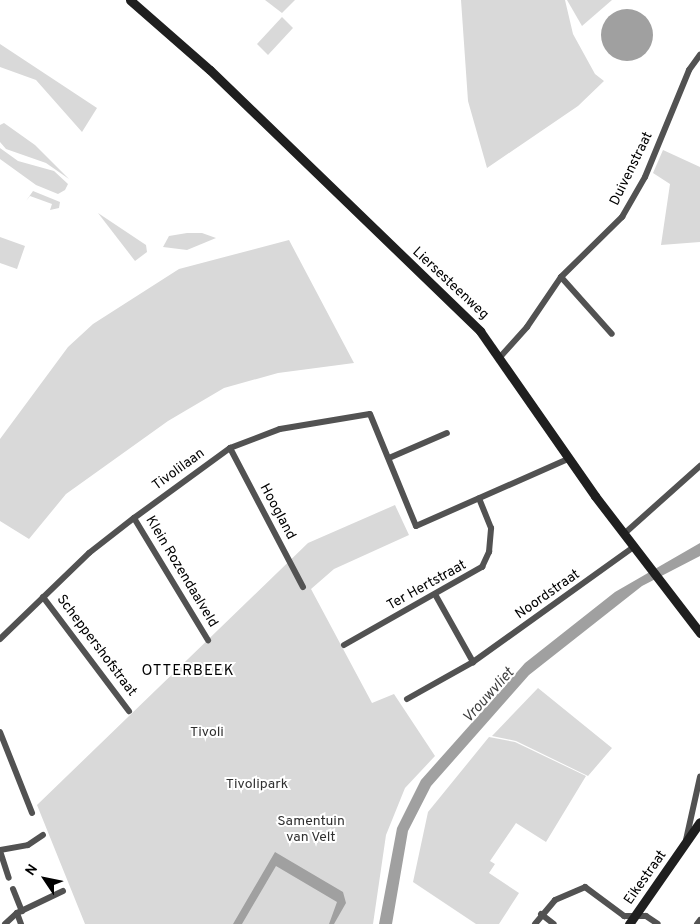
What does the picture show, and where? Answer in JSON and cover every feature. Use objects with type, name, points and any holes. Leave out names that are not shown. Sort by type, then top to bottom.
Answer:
[{"type":"main road","name":"Liersesteenweg","points":[[130,0],[210,70],[466,317],[501,356],[568,459],[649,563],[700,633]]},
{"type":"main road","name":"Eikestraat","points":[[629,924],[684,848],[700,822]]},
{"type":"street","name":"Duivenstraat","points":[[501,356],[527,327],[561,276],[607,234],[633,200],[689,70],[700,56]]},
{"type":"street","points":[[561,276],[612,334]]},
{"type":"street","name":"Tivolilaan","points":[[0,639],[94,548],[134,518],[230,448],[280,429],[370,414],[416,526],[568,459]]},
{"type":"street","points":[[389,458],[447,433]]},
{"type":"street","name":"Hoogland","points":[[230,448],[303,588]]},
{"type":"street","points":[[625,533],[700,466]]},
{"type":"street","name":"Ter Hertstraat","points":[[344,646],[477,572],[486,561],[491,528],[479,498]]},
{"type":"street","name":"Klein Rozendaalveld","points":[[134,518],[208,640]]},
{"type":"street","name":"Noordstraat","points":[[407,699],[473,662],[635,546]]},
{"type":"street","points":[[436,596],[473,662]]},
{"type":"street","name":"Scheppershofstraat","points":[[43,597],[129,711]]},
{"type":"street","points":[[0,732],[32,813]]},
{"type":"street","name":"Eikestraat","points":[[684,848],[700,777]]},
{"type":"street","points":[[9,878],[0,851],[28,845],[43,835]]},
{"type":"street","points":[[535,924],[541,914],[559,897],[585,887],[624,916],[636,916],[658,924]]},
{"type":"street","points":[[13,889],[21,924]]},
{"type":"street","points":[[5,924],[19,912],[62,891]]},
{"type":"street","points":[[541,914],[554,924]]},
{"type":"street","points":[[697,924],[700,920]]},
{"type":"green space","points":[[265,0],[295,0],[282,13]]},
{"type":"green space","points":[[461,0],[565,0],[573,34],[595,74],[604,81],[578,106],[487,168],[468,101]]},
{"type":"green space","points":[[567,0],[612,0],[582,26]]},
{"type":"green space","points":[[282,17],[293,28],[268,55],[257,44]]},
{"type":"green space","points":[[0,44],[97,108],[82,132],[36,80],[0,67]]},
{"type":"green space","points":[[4,123],[35,145],[69,179],[46,163],[6,149],[0,142],[0,125]]},
{"type":"green space","points":[[0,148],[18,161],[54,171],[68,184],[65,190],[58,194],[36,185],[0,159]]},
{"type":"green space","points":[[663,150],[700,167],[700,242],[661,245],[670,184],[653,173]]},
{"type":"green space","points":[[33,191],[60,202],[59,208],[50,210],[52,204],[30,196],[26,201]]},
{"type":"green space","points":[[98,213],[146,245],[147,252],[135,261]]},
{"type":"green space","points":[[202,233],[216,238],[187,250],[163,247],[169,236]]},
{"type":"green space","points":[[0,237],[25,246],[17,269],[0,263]]},
{"type":"green space","points":[[289,240],[354,363],[278,373],[224,388],[168,421],[66,494],[29,539],[0,521],[0,439],[68,347],[93,324],[179,269]]},
{"type":"green space","name":"Tivolipark","points":[[395,505],[409,535],[334,569],[311,589],[372,703],[394,694],[435,756],[405,788],[386,835],[373,924],[85,924],[37,805],[308,543]]},
{"type":"green space","points":[[538,688],[612,748],[588,776],[516,741],[492,736]]},
{"type":"green space","points":[[489,737],[515,742],[586,776],[546,842],[516,823],[490,861],[495,864],[489,873],[519,893],[499,924],[476,924],[413,882],[428,812]]},
{"type":"shaded area","points":[[622,9],[632,9],[642,13],[649,20],[653,35],[649,50],[642,57],[632,61],[622,61],[612,57],[605,50],[601,40],[601,30],[605,20],[612,13]]},
{"type":"shaded area","points":[[700,543],[700,556],[642,586],[529,675],[431,786],[408,831],[392,924],[379,924],[397,828],[421,780],[525,663],[615,592]]},
{"type":"shaded area","points":[[275,852],[343,892],[346,903],[334,924],[329,924],[337,902],[276,866],[242,924],[233,924]]},
{"type":"district","name":"OTTERBEEK","points":[[188,672]]},
{"type":"water label","name":"Vrouwvliet","points":[[489,696]]},
{"type":"park label","name":"Tivoli","points":[[207,733]]},
{"type":"park label","name":"Samentuin van Velt","points":[[311,830]]}]
